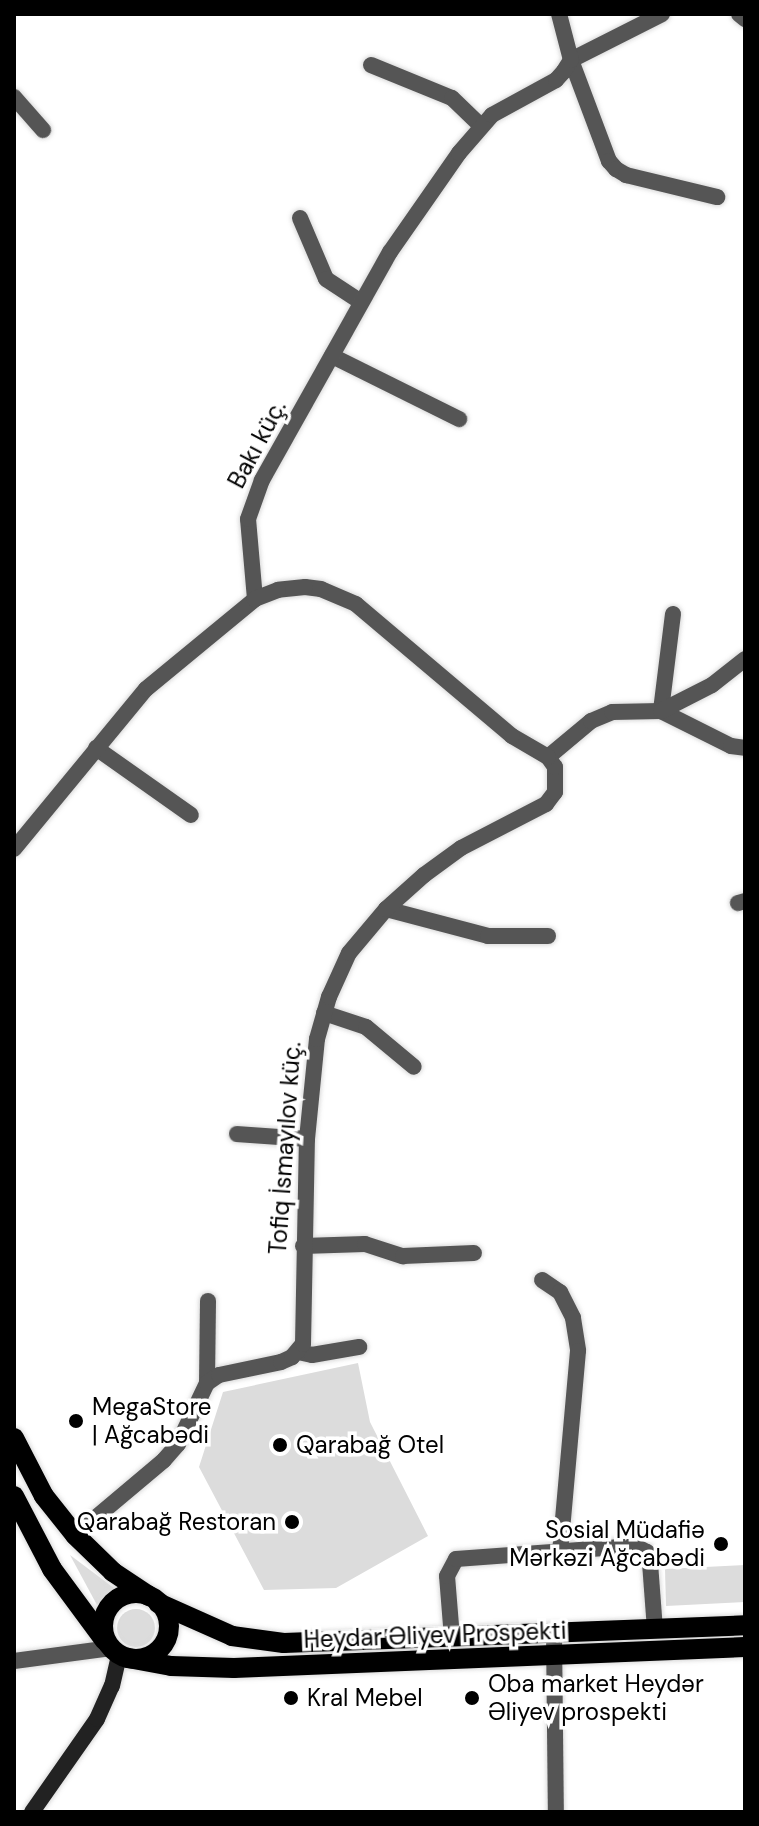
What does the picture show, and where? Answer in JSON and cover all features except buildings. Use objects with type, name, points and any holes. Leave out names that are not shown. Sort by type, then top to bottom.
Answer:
[{"type":"main road","points":[[14,1438],[44,1496],[75,1535],[113,1572],[154,1600],[210,1628],[253,1641],[452,1638],[745,1625]]},
{"type":"main road","points":[[14,1496],[52,1569],[119,1654],[147,1657],[162,1646],[168,1628],[154,1600]]},
{"type":"main road","points":[[119,1654],[103,1627],[109,1606],[128,1594],[154,1600]]},
{"type":"main road","name":"Heydar Əliyev Prospekti","points":[[119,1654],[171,1666],[234,1668],[745,1647]]},
{"type":"street","points":[[559,14],[571,60],[609,161],[626,175],[717,197]]},
{"type":"street","name":"Bakı küç.","points":[[255,599],[248,544],[252,501],[390,252],[492,115],[556,80],[571,60],[662,14]]},
{"type":"street","points":[[739,14],[745,19]]},
{"type":"street","points":[[371,65],[452,98],[481,126]]},
{"type":"street","points":[[14,97],[43,130]]},
{"type":"street","points":[[300,218],[326,279],[361,302]]},
{"type":"street","points":[[332,356],[459,419]]},
{"type":"street","points":[[16,842],[146,689],[255,599],[278,590],[321,589],[356,604],[512,736],[548,757],[591,721],[612,712],[661,711],[712,685],[745,659]]},
{"type":"street","points":[[661,711],[673,614]]},
{"type":"street","points":[[661,711],[731,746],[745,748]]},
{"type":"street","points":[[96,748],[191,815]]},
{"type":"street","name":"Tofiq İsmayılov küç.","points":[[298,1352],[305,1334],[303,1246],[307,1139],[317,1039],[324,1013],[349,953],[386,909],[461,848],[546,804],[555,792],[557,779],[555,767],[548,757]]},
{"type":"street","points":[[386,909],[488,936],[548,936]]},
{"type":"street","points":[[324,1013],[366,1027],[414,1067]]},
{"type":"street","points":[[237,1134],[307,1139]]},
{"type":"street","points":[[303,1246],[365,1244],[403,1256],[474,1253]]},
{"type":"street","points":[[542,1280],[560,1292],[573,1318],[578,1351],[560,1551]]},
{"type":"street","points":[[75,1535],[171,1452],[207,1383],[208,1301]]},
{"type":"street","points":[[207,1383],[219,1375],[281,1362],[298,1352],[312,1355],[359,1347]]},
{"type":"street","points":[[452,1638],[447,1576],[456,1559],[635,1546],[647,1552],[655,1629]]},
{"type":"street","points":[[554,1633],[556,1812]]},
{"type":"street","points":[[14,1661],[119,1654],[112,1686],[97,1719],[32,1812]]},
{"type":"shaded area","points":[[358,1363],[370,1422],[428,1536],[336,1588],[264,1590],[199,1467],[223,1392]]},
{"type":"shaded area","points":[[70,1555],[114,1588],[97,1605]]},
{"type":"shaded area","points":[[745,1565],[745,1602],[666,1606],[665,1569]]},
{"type":"shaded area","points":[[136,1609],[149,1615],[155,1628],[149,1641],[136,1647],[123,1641],[117,1628],[123,1615]]},
{"type":"place","name":"MegaStore | Ağcabədi","points":[[76,1421]]},
{"type":"place","name":"Qarabağ Otel","points":[[280,1445]]},
{"type":"place","name":"Qarabağ Restoran","points":[[292,1522]]},
{"type":"place","name":"Sosial Müdafiə Mərkəzi Ağcabədi","points":[[721,1544]]},
{"type":"place","name":"Kral Mebel","points":[[291,1698]]},
{"type":"place","name":"Oba market Heydər Əliyev prospekti","points":[[472,1698]]}]
